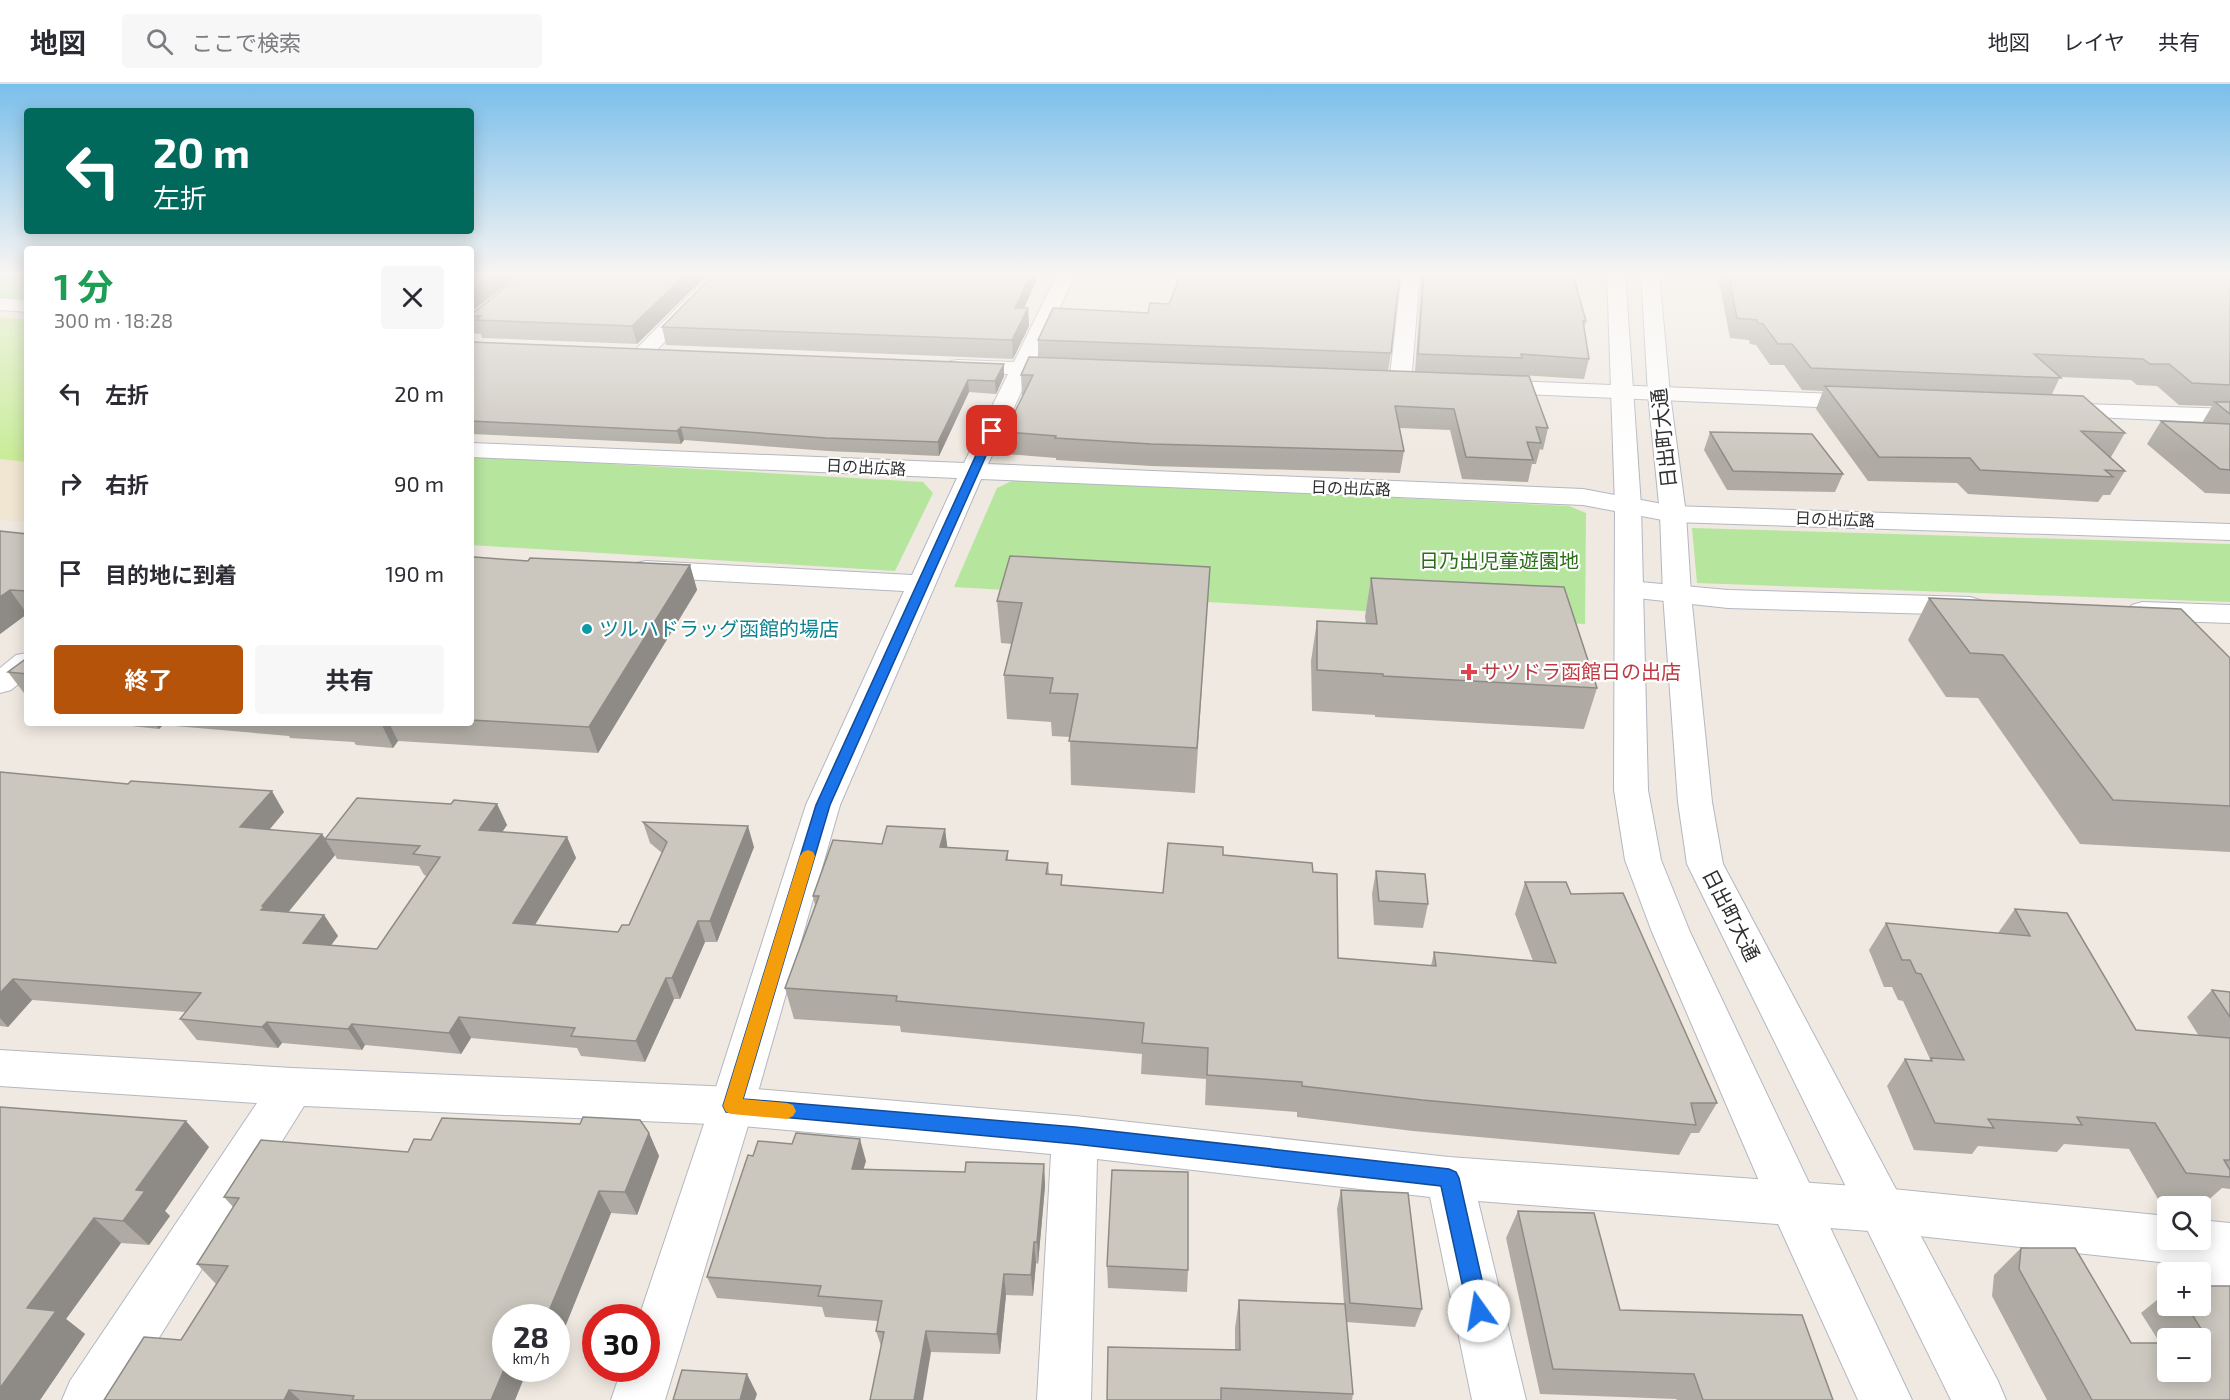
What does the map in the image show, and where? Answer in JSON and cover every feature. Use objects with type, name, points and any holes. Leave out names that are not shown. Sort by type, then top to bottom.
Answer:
[{"type":"street","points":[[642,354],[663,333]]},
{"type":"street","points":[[638,1400],[732,1106],[823,805],[972,472],[1038,333]]},
{"type":"street","points":[[1400,384],[1405,333]]},
{"type":"street","name":"日出町大通","points":[[1619,333],[1628,506],[1631,790],[1643,860],[1671,932],[1793,1204],[1885,1400]]},
{"type":"street","name":"日出町大通","points":[[1655,333],[1673,514],[1677,594],[1695,802],[1705,864],[1979,1400]]},
{"type":"street","points":[[619,353],[676,355]]},
{"type":"street","points":[[940,365],[1093,371]]},
{"type":"street","points":[[1377,383],[1424,385]]},
{"type":"street","points":[[1470,387],[1885,403]]},
{"type":"street","points":[[2039,409],[2230,416]]},
{"type":"street","name":"日の出広路","points":[[474,450],[1583,497],[1673,514],[2230,532]]},
{"type":"street","points":[[624,568],[923,584]]},
{"type":"street","points":[[1629,590],[1728,599],[2000,607]]},
{"type":"street","points":[[2118,610],[2230,614]]},
{"type":"street","points":[[2153,612],[2176,636]]},
{"type":"street","points":[[0,683],[24,664]]},
{"type":"street","points":[[0,1068],[292,1087],[732,1106],[1075,1136],[1449,1178],[1882,1210],[2216,1244],[2230,1283]]},
{"type":"street","points":[[89,1400],[292,1087]]},
{"type":"street","points":[[1064,1400],[1075,1136]]},
{"type":"street","points":[[1449,1178],[1499,1400]]},
{"type":"shaded area","points":[[0,333],[24,333],[24,522],[0,520]]},
{"type":"green space","points":[[0,333],[24,333],[24,462],[0,459]]},
{"type":"green space","points":[[474,456],[923,482],[933,493],[895,571],[474,545]]},
{"type":"green space","name":"日乃出児童遊園地","points":[[1014,480],[1569,506],[1586,513],[1585,624],[954,587],[997,488]]},
{"type":"green space","points":[[1692,528],[2230,544],[2230,602],[1697,583]]},
{"type":"building","points":[[835,333],[1015,333],[1012,340]]},
{"type":"building","points":[[1041,333],[1393,333],[1391,353],[1038,340]]},
{"type":"building","points":[[1420,333],[1585,333],[1589,359],[1521,354],[1522,358],[1418,354]]},
{"type":"building","points":[[1770,333],[2230,333],[2230,385],[2192,383],[2169,364],[2150,364],[2143,359],[2034,354],[2061,378],[1811,368],[1792,344],[1778,344]]},
{"type":"building","points":[[474,342],[1004,364],[995,381],[968,380],[938,442],[826,438],[681,427],[677,431],[474,421]]},
{"type":"building","points":[[1029,357],[1529,376],[1548,428],[1536,427],[1541,443],[1527,442],[1533,460],[1466,457],[1454,409],[1395,406],[1404,451],[1151,444],[1055,438],[1056,436],[1005,432],[1033,375],[1021,375]]},
{"type":"building","points":[[1825,386],[2083,396],[2125,433],[2081,431],[2125,471],[2105,470],[2113,477],[1980,470],[1970,458],[1879,457]]},
{"type":"building","points":[[2215,402],[2230,402],[2230,414]]},
{"type":"building","points":[[2161,421],[2230,424],[2230,470],[2220,469]]},
{"type":"building","points":[[1710,432],[1812,434],[1843,474],[1733,471]]},
{"type":"building","points":[[0,531],[24,534],[24,591],[10,590],[0,597]]},
{"type":"building","points":[[1010,556],[1210,567],[1197,748],[1069,741],[1078,694],[1050,693],[1053,678],[1004,675],[1022,603],[997,601]]},
{"type":"building","name":"ツルハドラッグ函館的場店","points":[[474,557],[528,561],[530,558],[690,565],[589,727],[474,720]]},
{"type":"building","points":[[1371,578],[1564,587],[1597,688],[1317,670],[1317,621],[1377,624]]},
{"type":"building","points":[[1929,598],[2181,609],[2230,658],[2230,806],[2113,800],[2003,655],[1970,653]]},
{"type":"building","points":[[24,660],[24,674],[8,672]]},
{"type":"building","points":[[0,772],[128,784],[131,781],[272,791],[240,827],[322,834],[261,910],[324,915],[303,943],[377,949],[440,857],[413,854],[420,846],[325,839],[357,798],[451,804],[454,800],[497,804],[479,830],[567,837],[513,923],[618,932],[622,925],[629,925],[667,842],[643,822],[748,826],[710,921],[698,921],[672,978],[666,978],[636,1041],[571,1036],[575,1028],[459,1017],[449,1033],[352,1024],[348,1029],[267,1022],[262,1027],[180,1019],[201,993],[13,979],[0,993]]},
{"type":"building","points":[[887,826],[945,829],[940,847],[1008,851],[1006,860],[1048,863],[1046,874],[1062,875],[1061,885],[1163,893],[1168,843],[1223,847],[1223,855],[1312,863],[1313,872],[1337,874],[1338,958],[1436,966],[1434,952],[1556,963],[1525,882],[1566,882],[1571,894],[1623,893],[1717,1103],[1691,1103],[1696,1125],[1422,1100],[1302,1086],[1302,1082],[1207,1075],[1208,1048],[1142,1043],[1144,1023],[896,1001],[897,996],[785,988],[819,896],[813,896],[833,840],[882,844]]},
{"type":"building","points":[[1376,871],[1425,874],[1428,904],[1379,901]]},
{"type":"building","points":[[2015,909],[2067,913],[2136,1030],[2230,1038],[2230,1160],[2224,1160],[2230,1170],[2230,1177],[2186,1173],[2155,1123],[2077,1117],[2082,1125],[1988,1119],[1994,1128],[1935,1123],[1905,1059],[1964,1060],[1921,974],[1916,973],[1910,960],[1902,960],[1886,923],[2030,936]]},
{"type":"building","points":[[2212,990],[2230,992],[2230,1017]]},
{"type":"building","points":[[0,1107],[186,1121],[136,1190],[145,1191],[123,1221],[94,1218],[27,1308],[56,1311],[0,1388]]},
{"type":"building","points":[[583,1117],[640,1120],[649,1133],[625,1192],[599,1191],[552,1304],[492,1304],[492,1382],[499,1382],[491,1400],[352,1400],[354,1396],[289,1390],[284,1400],[104,1400],[144,1337],[181,1340],[228,1266],[197,1264],[239,1198],[224,1197],[261,1140],[408,1152],[414,1139],[431,1140],[442,1118],[580,1124]]},
{"type":"building","points":[[796,1133],[860,1139],[852,1169],[965,1172],[966,1162],[1044,1164],[1037,1242],[1034,1242],[1031,1275],[1004,1274],[997,1334],[926,1331],[914,1400],[870,1400],[884,1332],[876,1331],[882,1301],[818,1296],[821,1286],[707,1277],[748,1155],[753,1156],[758,1141],[792,1144]]},
{"type":"building","points":[[1112,1170],[1188,1172],[1188,1270],[1107,1266]]},
{"type":"building","points":[[1341,1190],[1408,1193],[1422,1309],[1350,1303]]},
{"type":"building","points":[[1518,1211],[1594,1213],[1620,1310],[1802,1315],[1833,1400],[1703,1400],[1694,1374],[1553,1369]]},
{"type":"building","points":[[2021,1248],[2075,1248],[2131,1343],[2157,1343],[2157,1382],[2211,1382],[2211,1328],[2201,1328],[2193,1316],[2211,1316],[2211,1286],[2230,1286],[2230,1400],[2092,1400],[2019,1269]]},
{"type":"building","points":[[1239,1300],[1345,1304],[1353,1394],[1221,1388],[1221,1400],[1107,1400],[1108,1347],[1240,1350]]},
{"type":"building","points":[[682,1370],[747,1374],[740,1400],[673,1400]]},
{"type":"slow traffic","points":[[787,1111],[732,1106],[808,856]]},
{"type":"place","name":"ツルハドラッグ函館的場店","points":[[587,629]]},
{"type":"place","name":"サツドラ函館日の出店","points":[[1469,672]]},
{"type":"route","points":[[992,431],[823,805],[732,1106],[1075,1136],[1449,1178],[1479,1311]]}]
